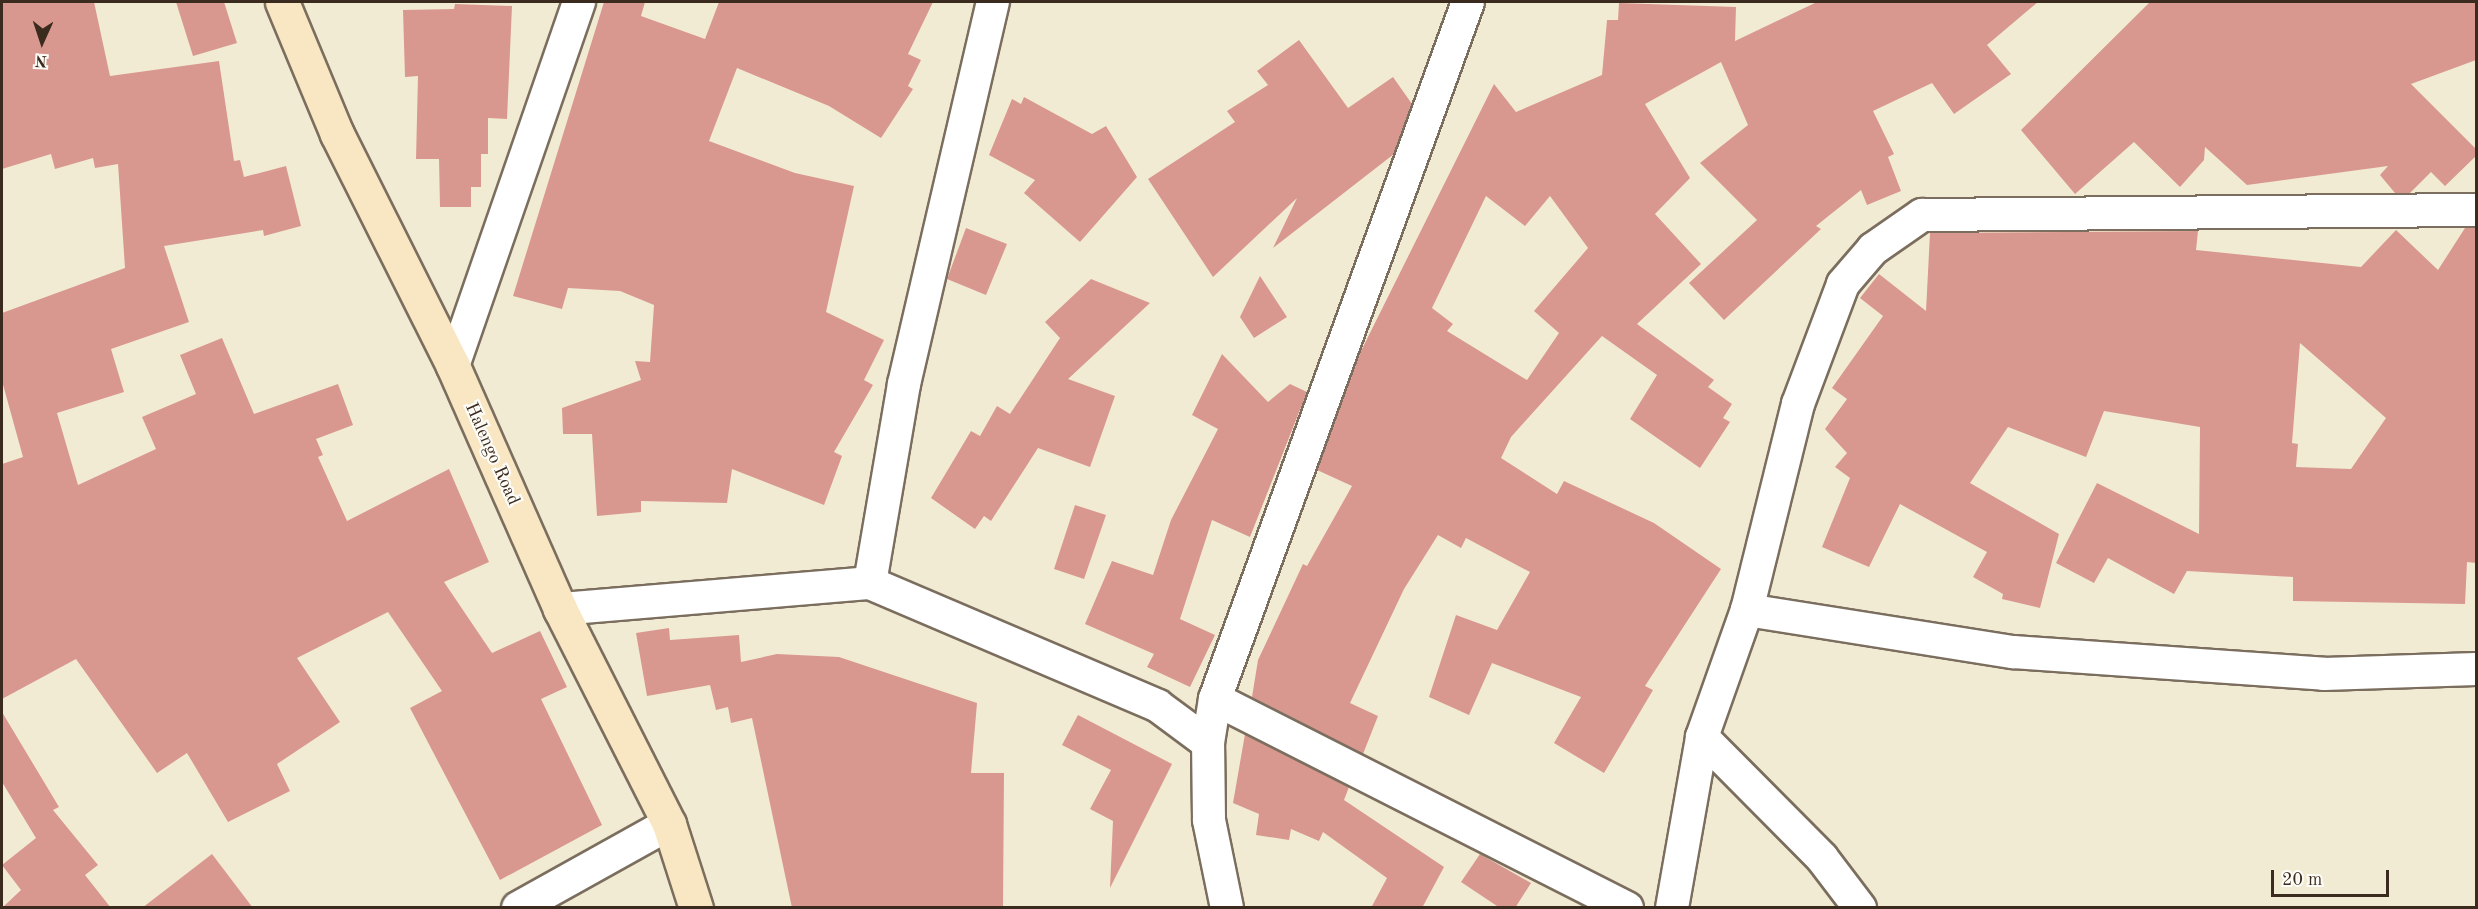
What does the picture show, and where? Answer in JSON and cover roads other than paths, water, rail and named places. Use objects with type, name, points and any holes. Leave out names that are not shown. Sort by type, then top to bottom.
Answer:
[{"type":"street","name":"Halengo Road","points":[[282,2],[337,134],[453,366],[560,609],[669,824],[696,908]]},
{"type":"street","points":[[453,366],[579,2]]},
{"type":"street","points":[[870,583],[904,384],[993,2]]},
{"type":"street","points":[[1227,908],[1209,820],[1208,742],[1215,699],[1468,2]]},
{"type":"street","points":[[1672,908],[1702,737],[1747,610],[1798,404],[1844,284],[1873,249],[1922,215],[2476,210]]},
{"type":"street","points":[[560,609],[870,583],[1158,706],[1208,742]]},
{"type":"street","points":[[1747,610],[2013,652],[2324,674],[2476,669]]},
{"type":"street","points":[[1215,699],[1627,908]]},
{"type":"street","points":[[1702,737],[1822,858],[1860,908]]},
{"type":"street","points":[[518,908],[669,824]]}]
